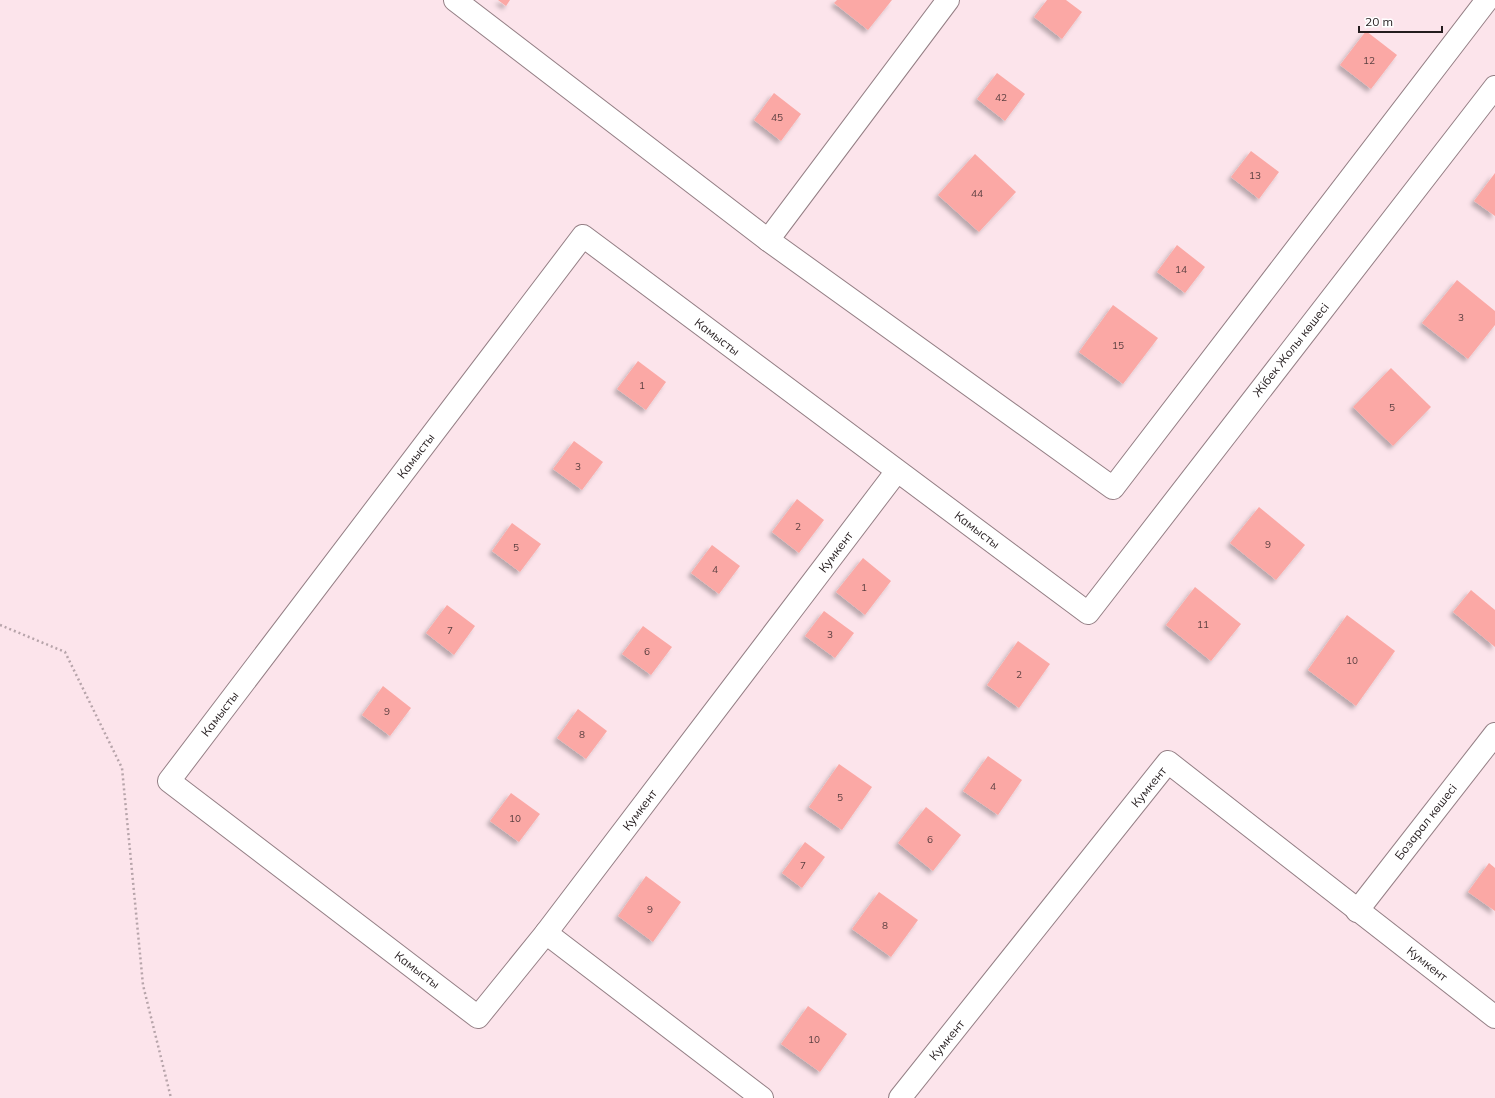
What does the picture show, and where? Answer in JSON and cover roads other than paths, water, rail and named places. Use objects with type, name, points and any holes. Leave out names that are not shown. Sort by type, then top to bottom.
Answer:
[{"type":"street","points":[[455,0],[768,240],[1113,488],[1487,0]]},
{"type":"street","points":[[768,240],[948,0]]},
{"type":"street","name":"Жібек Жолы көшесі","points":[[1088,613],[1495,87]]},
{"type":"street","name":"Камысты","points":[[546,933],[478,1017],[169,781],[583,236],[1088,613]]},
{"type":"street","name":"Кумкент","points":[[546,933],[897,471]]},
{"type":"street","name":"Бозарал көшесі","points":[[1358,911],[1495,734]]},
{"type":"street","name":"Кумкент","points":[[900,1098],[1168,762],[1495,1017]]},
{"type":"street","points":[[546,933],[762,1098]]}]
